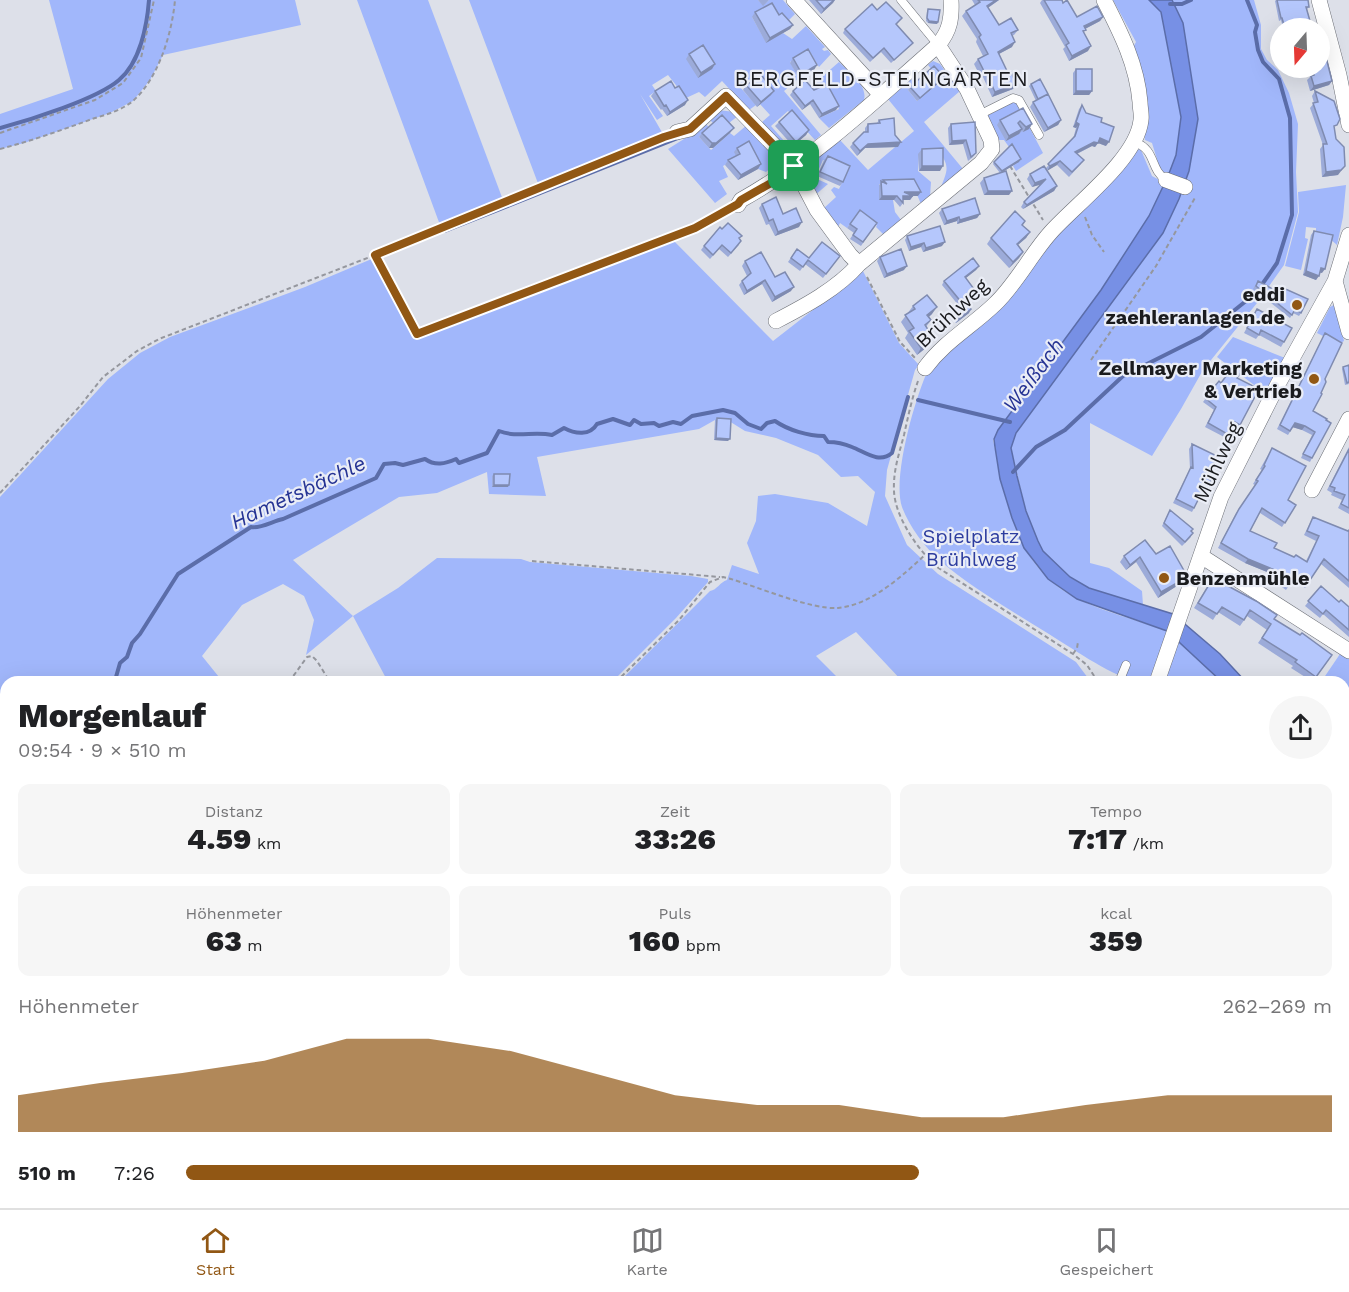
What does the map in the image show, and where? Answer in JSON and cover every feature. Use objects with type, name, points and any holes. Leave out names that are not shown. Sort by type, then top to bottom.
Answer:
[{"type":"street","points":[[794,0],[881,95]]},
{"type":"street","points":[[738,204],[794,166],[938,45],[949,29],[951,0]]},
{"type":"street","name":"Brühlweg","points":[[925,368],[938,351],[995,303],[1050,232],[1080,204],[1135,142],[1142,121],[1139,90],[1128,50],[1104,0]]},
{"type":"street","points":[[1319,0],[1344,80],[1349,125]]},
{"type":"street","points":[[776,321],[823,294],[852,271],[981,163],[992,149],[993,145],[968,89],[938,45]]},
{"type":"street","points":[[684,130],[726,96],[794,166],[817,210],[858,264]]},
{"type":"street","points":[[1166,180],[1185,187]]},
{"type":"street","name":"Mühlweg","points":[[1159,676],[1227,486],[1273,394],[1335,281],[1349,235]]},
{"type":"street","points":[[1335,281],[1349,332]]},
{"type":"street","points":[[1312,490],[1349,419]]},
{"type":"street","points":[[1201,556],[1349,651]]},
{"type":"lane","points":[[901,0],[938,45]]},
{"type":"lane","points":[[979,115],[1013,98],[1019,100],[1039,135]]},
{"type":"lane","points":[[1135,142],[1148,150],[1159,175],[1166,180]]},
{"type":"lane","points":[[695,228],[738,204]]},
{"type":"lane","points":[[1121,676],[1126,665]]},
{"type":"path","points":[[0,133],[94,100],[123,83],[141,58],[154,0]]},
{"type":"path","points":[[0,149],[100,117],[133,101],[150,80],[163,55],[174,0]]},
{"type":"path","points":[[0,492],[80,406],[103,377],[137,351],[168,334],[375,255],[684,130]]},
{"type":"path","points":[[993,145],[1002,153],[1050,232]]},
{"type":"path","points":[[1091,360],[1156,266],[1196,196],[1185,187]]},
{"type":"path","points":[[1080,204],[1092,235],[1104,252]]},
{"type":"path","points":[[375,255],[417,334],[695,228]]},
{"type":"path","points":[[858,264],[864,270],[900,342],[925,368]]},
{"type":"path","name":"Brühlweg","points":[[925,368],[917,381],[897,458],[894,492],[908,531],[925,555],[938,567],[1073,654],[1087,665],[1094,676]]},
{"type":"path","points":[[532,561],[723,577],[807,603],[839,608],[862,600],[895,582],[925,555]]},
{"type":"path","points":[[621,676],[679,620],[710,582],[723,577]]},
{"type":"path","points":[[1073,654],[1078,642]]},
{"type":"path","points":[[294,676],[307,657],[312,656],[326,676]]},
{"type":"green space","points":[[49,0],[295,0],[301,25],[163,55],[150,80],[133,101],[110,113],[0,149],[0,114],[73,89]]},
{"type":"green space","points":[[357,0],[428,0],[503,200],[440,225]]},
{"type":"green space","points":[[469,0],[758,0],[763,5],[769,0],[783,0],[795,14],[788,21],[752,17],[766,42],[783,33],[792,39],[806,26],[825,47],[822,49],[828,50],[831,54],[819,67],[810,52],[790,62],[799,78],[784,91],[821,135],[815,140],[788,111],[771,126],[792,150],[788,154],[761,123],[770,115],[760,104],[770,95],[754,76],[740,87],[756,105],[749,110],[722,81],[705,97],[699,92],[686,98],[668,75],[652,85],[656,91],[649,96],[663,116],[657,120],[640,94],[663,134],[539,186]]},
{"type":"green space","points":[[1113,0],[1151,0],[1162,12],[1181,117],[1176,155],[1168,177],[1160,169],[1152,143],[1145,140],[1132,49],[1136,42]]},
{"type":"green space","points":[[1172,0],[1254,0],[1261,25],[1261,49],[1270,63],[1270,78],[1282,78],[1298,124],[1296,172],[1298,212],[1284,265],[1257,303],[1203,370],[1152,456],[1090,423],[1090,563],[1109,568],[1142,591],[1143,605],[1088,588],[1070,577],[1043,551],[1026,511],[1011,448],[1016,433],[1163,233],[1189,171],[1183,23]]},
{"type":"green space","points":[[933,61],[940,64],[960,91],[924,122],[963,169],[941,187],[947,169],[940,153],[919,154],[918,171],[931,182],[930,197],[921,204],[912,183],[879,184],[879,200],[893,200],[895,212],[901,220],[884,235],[876,227],[877,225],[857,215],[847,228],[840,223],[837,229],[823,209],[836,197],[831,190],[834,187],[839,189],[848,170],[823,160],[815,178],[828,184],[814,196],[806,178],[809,166],[818,156],[840,140],[868,170],[914,131],[888,99],[911,79],[915,84],[908,90],[917,101],[941,81],[928,65]]},
{"type":"green space","points":[[839,62],[860,84],[864,100],[829,128],[819,118],[839,109],[835,101],[807,96],[808,89]]},
{"type":"green space","points":[[1015,100],[1043,153],[1016,171],[1013,166],[1019,161],[1004,140],[999,140],[987,116]]},
{"type":"green space","points":[[718,110],[735,112],[738,116],[725,126],[714,124],[709,119]]},
{"type":"green space","points":[[705,122],[709,128],[699,137],[711,150],[730,133],[734,136],[747,125],[774,157],[774,165],[766,172],[758,169],[753,162],[737,158],[723,166],[728,177],[719,181],[727,194],[715,203],[668,149],[692,134]]},
{"type":"green space","name":"Spielplatz Brühlweg","points":[[1135,149],[1141,150],[1152,176],[1165,183],[1149,216],[1101,290],[993,440],[1016,530],[1026,550],[1039,568],[1055,585],[1086,603],[1167,631],[1151,676],[1120,676],[1112,672],[963,579],[933,554],[917,535],[902,507],[900,477],[902,458],[917,399],[928,370],[1032,263]]},
{"type":"green space","points":[[1346,185],[1337,245],[1329,238],[1316,235],[1316,228],[1306,227],[1305,238],[1308,239],[1301,270],[1285,266],[1299,212],[1298,192]]},
{"type":"green space","points":[[671,238],[773,341],[863,271],[899,343],[919,365],[915,370],[887,470],[885,496],[907,545],[938,574],[1076,662],[1086,676],[897,676],[856,632],[816,656],[836,676],[625,676],[710,591],[727,580],[732,565],[759,574],[747,543],[756,521],[758,496],[775,494],[828,503],[867,526],[875,492],[858,476],[841,477],[818,455],[776,438],[745,431],[729,421],[715,420],[699,429],[537,457],[546,496],[489,494],[487,472],[437,493],[399,497],[293,560],[353,616],[306,655],[314,620],[304,596],[283,584],[242,605],[202,656],[218,676],[0,676],[0,497],[108,379],[140,353],[170,337],[305,287],[374,258],[416,336]]},
{"type":"green space","points":[[1334,305],[1337,308],[1344,341],[1339,344],[1317,333],[1330,307]]},
{"type":"green space","points":[[1233,337],[1285,358],[1266,394],[1217,357]]},
{"type":"green space","points":[[437,558],[521,559],[530,562],[708,579],[708,582],[676,618],[618,676],[385,676],[353,616],[398,588]]},
{"type":"green space","points":[[1178,640],[1216,676],[1166,676]]},
{"type":"green space","points":[[1340,654],[1349,658],[1349,676],[1325,676]]},
{"type":"shaded area","points":[[1149,0],[1172,0],[1183,23],[1198,119],[1189,171],[1163,233],[1016,433],[1011,448],[1026,511],[1043,551],[1070,577],[1089,588],[1173,614],[1220,654],[1240,676],[1216,676],[1167,631],[1077,599],[1048,579],[1024,548],[1012,518],[1000,479],[994,439],[998,430],[1101,290],[1149,216],[1168,176],[1176,155],[1181,117],[1161,12]]},
{"type":"building","points":[[816,0],[834,0],[824,9]]},
{"type":"building","points":[[978,0],[996,0],[987,6],[999,25],[1011,18],[1018,30],[1011,33],[1015,42],[998,52],[1016,84],[995,92],[978,59],[988,54],[979,37],[981,35],[966,11],[980,2]]},
{"type":"building","points":[[1044,0],[1062,0],[1063,3],[1067,0],[1077,17],[1097,6],[1103,17],[1084,26],[1086,30],[1083,31],[1091,46],[1072,56],[1066,45],[1069,43]]},
{"type":"building","points":[[1277,0],[1308,0],[1309,7],[1306,7],[1309,18],[1281,18]]},
{"type":"building","points":[[886,2],[902,18],[896,24],[913,43],[894,60],[884,48],[873,58],[845,29],[872,4],[877,10]]},
{"type":"building","points":[[772,3],[779,15],[782,13],[793,25],[770,38],[755,12]]},
{"type":"building","points":[[928,9],[940,10],[938,22],[929,21]]},
{"type":"building","points":[[703,45],[715,64],[701,73],[689,54]]},
{"type":"building","points":[[808,49],[817,65],[802,74],[793,58]]},
{"type":"building","points":[[934,66],[944,77],[920,98],[910,87]]},
{"type":"building","points":[[1076,69],[1092,69],[1092,91],[1076,91]]},
{"type":"building","points":[[1330,73],[1332,81],[1314,86],[1312,78],[1330,78]]},
{"type":"building","points":[[762,76],[774,91],[761,102],[746,85]]},
{"type":"building","points":[[1040,79],[1048,94],[1038,99],[1031,84]]},
{"type":"building","points":[[805,80],[814,90],[827,84],[839,106],[822,114],[813,100],[805,106],[793,91]]},
{"type":"building","points":[[671,81],[675,88],[679,86],[688,100],[670,112],[655,91]]},
{"type":"building","points":[[1315,91],[1334,101],[1340,119],[1334,126],[1336,139],[1344,147],[1345,166],[1341,170],[1326,172],[1323,144],[1327,144],[1313,103],[1318,102]]},
{"type":"building","points":[[1048,94],[1061,120],[1048,128],[1033,102]]},
{"type":"building","points":[[1082,105],[1086,113],[1102,118],[1101,122],[1114,127],[1109,142],[1100,138],[1098,143],[1094,142],[1075,152],[1084,160],[1072,172],[1060,161],[1050,166],[1048,164],[1075,136],[1079,124],[1076,122]]},
{"type":"building","points":[[1023,108],[1032,124],[1026,127],[1020,121],[1018,123],[1022,129],[1009,136],[1000,120]]},
{"type":"building","points":[[792,110],[809,130],[796,142],[779,122]]},
{"type":"building","points":[[722,115],[734,128],[716,143],[712,143],[702,133]]},
{"type":"building","points":[[894,118],[895,135],[901,142],[868,144],[860,151],[853,143],[864,132],[868,132],[868,124]]},
{"type":"building","points":[[975,122],[976,153],[971,157],[966,140],[952,141],[951,124]]},
{"type":"building","points":[[749,141],[761,164],[741,175],[728,160],[740,154],[737,148]]},
{"type":"building","points":[[1012,144],[1021,159],[1002,171],[994,162]]},
{"type":"building","points":[[943,148],[943,166],[922,166],[922,149]]},
{"type":"building","points":[[828,156],[850,166],[843,182],[820,172]]},
{"type":"building","points":[[1044,166],[1057,186],[1027,205],[1024,202],[1046,179],[1035,183],[1030,174]]},
{"type":"building","points":[[1006,171],[1012,191],[988,191],[984,178]]},
{"type":"building","points":[[914,179],[921,192],[904,192],[913,196],[903,196],[903,203],[897,196],[882,196],[881,181],[887,184],[883,180]]},
{"type":"building","points":[[776,197],[783,214],[796,208],[802,222],[778,232],[773,219],[769,221],[762,204]]},
{"type":"building","points":[[975,198],[980,214],[947,221],[942,209]]},
{"type":"building","points":[[860,210],[877,223],[863,242],[853,235],[857,229],[850,224]]},
{"type":"building","points":[[1015,211],[1025,221],[1022,225],[1030,232],[1017,244],[1023,252],[1013,262],[991,238]]},
{"type":"building","points":[[728,223],[742,236],[739,238],[741,241],[731,253],[722,245],[713,255],[704,246],[720,227],[722,229]]},
{"type":"building","points":[[940,226],[945,242],[926,248],[924,243],[911,247],[907,236]]},
{"type":"building","points":[[1314,231],[1333,235],[1325,269],[1321,268],[1319,276],[1306,271]]},
{"type":"building","points":[[822,242],[840,256],[826,274],[808,260],[803,267],[791,258],[797,249],[809,258]]},
{"type":"building","points":[[901,249],[907,266],[887,274],[880,257]]},
{"type":"building","points":[[761,252],[775,277],[785,272],[794,287],[775,297],[765,280],[747,291],[742,281],[751,273],[745,261]]},
{"type":"building","points":[[973,258],[979,266],[965,277],[977,293],[966,302],[971,309],[959,319],[952,311],[962,303],[944,281]]},
{"type":"building","points":[[1258,281],[1278,292],[1281,287],[1308,299],[1301,313],[1295,309],[1292,315],[1256,286]]},
{"type":"building","points":[[927,295],[937,307],[927,315],[931,320],[925,325],[932,340],[921,348],[909,331],[914,328],[905,315],[915,309],[913,306]]},
{"type":"building","points":[[1257,309],[1292,328],[1284,342],[1261,330],[1259,335],[1247,328]]},
{"type":"building","points":[[1325,333],[1342,343],[1313,411],[1331,423],[1312,458],[1303,454],[1315,432],[1295,423],[1290,431],[1280,425]]},
{"type":"building","points":[[1234,365],[1242,371],[1237,378],[1259,389],[1240,425],[1235,422],[1229,435],[1208,423],[1216,407],[1205,398],[1219,381],[1221,383]]},
{"type":"building","points":[[1349,365],[1349,382],[1347,383],[1343,367]]},
{"type":"building","points":[[717,418],[731,419],[730,439],[716,438]]},
{"type":"building","points":[[1192,444],[1217,456],[1206,492],[1203,490],[1194,508],[1176,499],[1191,467],[1193,468]]},
{"type":"building","points":[[1272,448],[1306,466],[1288,500],[1296,505],[1285,523],[1262,508],[1250,531],[1277,543],[1274,548],[1294,557],[1296,555],[1307,562],[1319,536],[1307,531],[1313,517],[1349,530],[1349,581],[1324,559],[1308,583],[1295,575],[1289,585],[1279,579],[1282,573],[1248,559],[1221,543],[1239,509],[1258,481],[1256,480]]},
{"type":"building","points":[[1349,449],[1349,508],[1341,504],[1345,495],[1334,491],[1335,488],[1330,486]]},
{"type":"building","points":[[494,474],[510,474],[509,485],[494,485]]},
{"type":"building","points":[[1170,510],[1193,529],[1191,531],[1193,533],[1185,542],[1164,523]]},
{"type":"building","points":[[1145,540],[1156,554],[1170,546],[1186,574],[1184,579],[1161,592],[1140,557],[1130,565],[1124,556]]},
{"type":"building","points":[[1213,578],[1256,601],[1277,615],[1274,619],[1300,635],[1302,633],[1332,655],[1315,676],[1295,662],[1297,660],[1262,638],[1271,624],[1250,610],[1244,620],[1222,607],[1217,614],[1198,603]]},
{"type":"building","points":[[1321,586],[1339,602],[1341,600],[1349,607],[1349,630],[1326,610],[1323,614],[1308,601]]},
{"type":"waterway","points":[[0,128],[80,101],[119,80],[137,54],[144,32],[149,0]]},
{"type":"waterway","points":[[1170,4],[1182,4],[1191,0]]},
{"type":"waterway","points":[[1013,472],[1036,447],[1065,430],[1123,376],[1201,337],[1256,293],[1277,263],[1292,215],[1290,118],[1279,79],[1263,62],[1258,50],[1255,32],[1257,25],[1247,0]]},
{"type":"waterway","points":[[445,231],[678,138]]},
{"type":"waterway","name":"Hametsbächle","points":[[116,676],[120,663],[127,657],[132,643],[178,574],[251,527],[283,519],[376,478],[384,464],[403,465],[425,459],[440,464],[456,459],[459,463],[487,453],[499,431],[512,434],[552,435],[564,428],[582,433],[590,431],[597,424],[613,419],[630,425],[634,420],[641,424],[654,423],[659,426],[673,422],[681,424],[692,416],[723,410],[735,413],[748,424],[761,429],[767,423],[775,421],[798,432],[824,436],[828,442],[843,444],[872,456],[882,457],[892,453],[908,397]]},
{"type":"waterway","name":"Hametsbächle","points":[[918,400],[1010,422]]},
{"type":"place","name":"eddi zaehleranlagen.de","points":[[1297,305]]},
{"type":"place","name":"Zellmayer Marketing & Vertrieb","points":[[1314,379]]},
{"type":"place","name":"Benzenmühle","points":[[1164,578]]},
{"type":"district","name":"BERGFELD-STEINGÄRTEN","points":[[882,78]]},
{"type":"route","points":[[726,96],[794,166],[738,204],[695,228],[417,334],[375,255],[664,137],[690,129],[726,96]]},
{"type":"water label","name":"Weißach","points":[[1033,375]]}]
